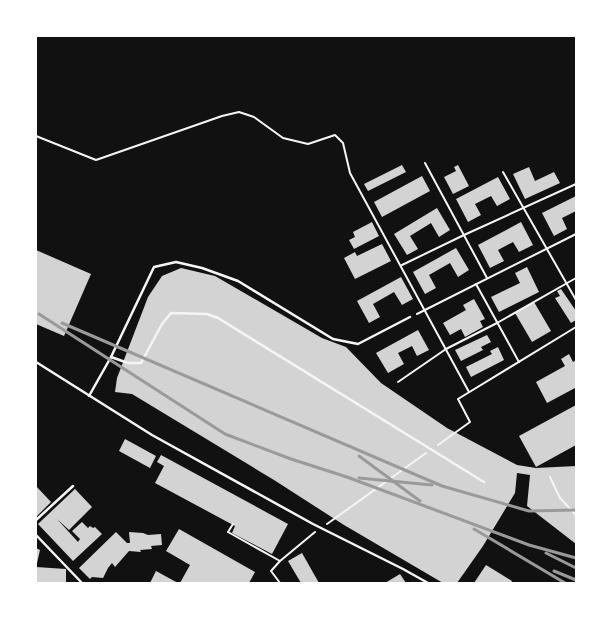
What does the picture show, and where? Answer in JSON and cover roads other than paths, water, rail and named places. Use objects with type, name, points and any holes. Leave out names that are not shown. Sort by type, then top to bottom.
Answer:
[{"type":"lane","points":[[89,396],[111,357],[154,267],[176,262],[202,268],[238,281],[333,339],[358,344],[410,318]]},
{"type":"lane","points":[[111,357],[128,363],[141,363],[162,324],[171,313],[207,314],[213,316],[484,482]]},
{"type":"lane","points":[[36,362],[152,435],[313,524],[428,583]]},
{"type":"lane","points":[[36,520],[73,486]]},
{"type":"lane","points":[[36,535],[82,583]]},
{"type":"railway","points":[[39,314],[225,434],[291,459],[347,477],[529,545],[576,558]]},
{"type":"railway","points":[[62,323],[442,486],[529,511],[576,510]]},
{"type":"railway","points":[[359,456],[420,501]]},
{"type":"railway","points":[[359,478],[432,485]]},
{"type":"railway","points":[[474,529],[565,583]]},
{"type":"railway","points":[[546,553],[576,568]]},
{"type":"railway","points":[[554,571],[576,580]]}]
